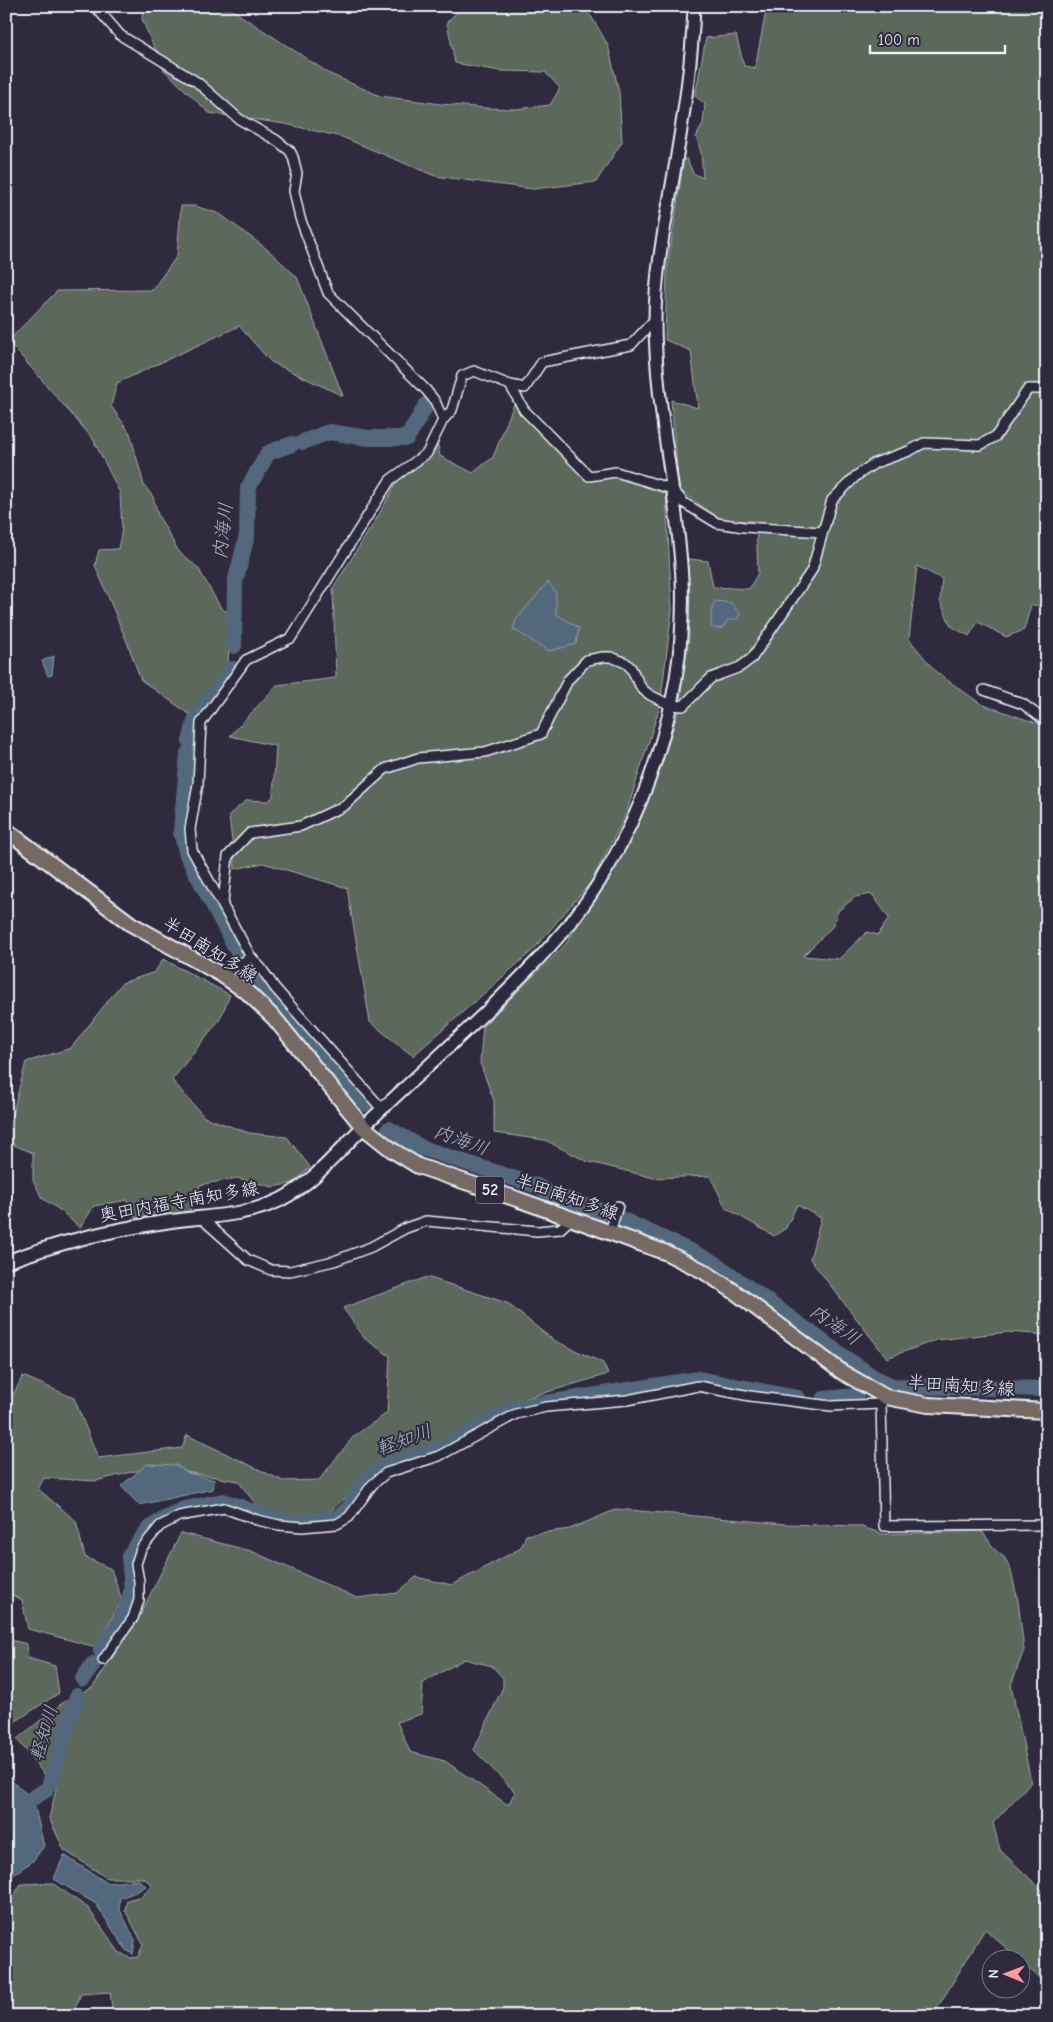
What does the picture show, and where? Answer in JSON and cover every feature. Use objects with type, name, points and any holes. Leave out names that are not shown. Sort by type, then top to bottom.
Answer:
[{"type":"main road","name":"半田南知多線","points":[[6,830],[131,924],[222,975],[247,992],[275,1019],[363,1127],[392,1150],[418,1166],[572,1218],[667,1253],[703,1271],[735,1292],[884,1401],[1047,1411]]},
{"type":"main road","name":"奥田内福寺南知多線","points":[[6,1262],[80,1237],[242,1212],[263,1207],[281,1199],[303,1185],[325,1166],[363,1127]]},
{"type":"street","points":[[95,6],[120,35],[197,82],[239,119],[276,140],[290,152],[297,173],[294,191],[300,218],[328,293],[426,390],[435,401],[443,420]]},
{"type":"street","points":[[363,1127],[510,989],[575,917],[616,853],[634,816],[658,754],[670,705],[679,649],[682,610],[676,511],[659,385],[655,319],[660,258],[692,53],[694,6]]},
{"type":"street","points":[[382,1109],[275,988],[251,957],[223,903],[192,850],[190,829],[198,784],[201,723],[246,660],[291,638],[390,480],[427,453],[443,420],[452,410],[462,376],[474,371],[510,385],[525,388],[542,362],[631,345],[655,319]]},
{"type":"street","points":[[510,385],[524,410],[589,476],[616,472],[672,489],[684,503],[718,523],[744,528],[822,532]]},
{"type":"street","points":[[223,903],[228,856],[250,833],[302,826],[344,806],[385,769],[418,758],[485,752],[540,734],[568,680],[587,660],[611,657],[626,663],[631,668],[642,689],[670,705],[683,706],[712,678],[740,667],[752,658],[812,570],[832,500],[856,476],[875,463],[924,444],[980,445],[996,436],[1028,389],[1047,388]]},
{"type":"street","points":[[984,690],[1023,704],[1047,722]]},
{"type":"street","points":[[222,975],[251,957]]},
{"type":"street","points":[[610,1232],[618,1206]]},
{"type":"street","points":[[200,1217],[248,1260],[271,1270],[290,1271],[334,1261],[371,1247],[406,1228],[426,1221],[537,1231],[560,1229],[572,1218]]},
{"type":"street","points":[[103,1660],[133,1618],[139,1600],[136,1564],[142,1549],[160,1526],[179,1516],[224,1508],[257,1520],[279,1525],[302,1527],[337,1524],[349,1517],[372,1485],[386,1472],[439,1456],[516,1414],[546,1407],[627,1400],[698,1386],[750,1396],[831,1406],[884,1401],[884,1526],[1047,1525]]},
{"type":"green space","points":[[144,6],[226,6],[330,74],[380,96],[441,104],[517,109],[550,105],[560,88],[545,72],[500,71],[455,63],[447,22],[463,6],[578,6],[591,16],[608,45],[619,92],[622,142],[596,182],[533,189],[435,176],[342,137],[285,124],[209,113],[163,69],[142,19]]},
{"type":"green space","points":[[767,6],[1047,6],[1047,604],[1046,606],[1031,605],[1024,630],[1006,637],[978,622],[969,636],[951,626],[940,601],[942,579],[917,566],[909,639],[936,672],[981,704],[1045,726],[1047,729],[1047,1335],[1008,1332],[936,1340],[887,1358],[810,1259],[821,1218],[797,1205],[786,1228],[774,1236],[726,1208],[710,1176],[654,1178],[586,1161],[545,1140],[494,1133],[494,1101],[480,1063],[483,1026],[565,945],[602,889],[640,820],[658,776],[678,712],[689,638],[688,559],[708,561],[713,587],[749,589],[758,573],[756,521],[720,520],[679,489],[671,400],[698,408],[691,351],[665,340],[667,269],[684,159],[687,159],[693,173],[703,178],[701,152],[696,137],[703,123],[705,104],[695,96],[706,38],[736,35],[744,66],[755,68]],"holes":[[[872,894],[889,918],[878,935],[867,932],[839,959],[803,956],[832,927],[838,911],[855,897]]]},
{"type":"green space","points":[[181,206],[195,206],[220,214],[268,250],[297,277],[343,396],[271,362],[239,326],[117,383],[111,406],[130,433],[144,485],[153,497],[158,515],[179,552],[198,568],[221,608],[230,614],[228,668],[192,716],[141,680],[95,565],[99,550],[118,549],[122,529],[120,493],[93,439],[8,341],[57,291],[152,290],[177,256]]},
{"type":"green space","points":[[516,399],[587,478],[616,476],[666,494],[672,611],[660,706],[626,814],[591,882],[532,951],[413,1056],[370,1022],[347,888],[263,863],[235,869],[229,815],[247,800],[268,801],[273,797],[276,746],[230,736],[277,685],[336,678],[333,588],[377,518],[396,483],[438,445],[440,456],[473,473],[493,457]]},
{"type":"green space","points":[[163,959],[230,995],[220,1019],[172,1080],[204,1117],[249,1133],[287,1137],[310,1167],[293,1183],[273,1187],[237,1178],[200,1185],[189,1213],[135,1218],[127,1200],[94,1206],[80,1228],[61,1211],[42,1198],[33,1180],[33,1153],[14,1145],[7,1134],[26,1062],[71,1048],[122,983],[155,972]]},
{"type":"green space","points":[[427,1277],[507,1303],[553,1340],[603,1363],[608,1374],[514,1402],[449,1438],[383,1461],[366,1473],[352,1492],[327,1514],[294,1518],[261,1511],[238,1481],[186,1472],[135,1471],[96,1481],[44,1478],[38,1489],[76,1521],[85,1557],[111,1569],[122,1600],[96,1647],[28,1629],[22,1600],[6,1592],[6,1408],[23,1376],[74,1398],[98,1458],[182,1448],[187,1435],[283,1481],[319,1480],[354,1436],[387,1413],[390,1356],[365,1339],[343,1308]]},
{"type":"green space","points":[[617,1509],[785,1524],[859,1526],[883,1534],[982,1531],[995,1550],[1005,1558],[1011,1571],[1018,1601],[1024,1650],[1011,1685],[1031,1782],[993,1823],[1000,1850],[1047,1895],[1047,1985],[1030,1970],[1030,1950],[1008,1950],[985,1929],[935,2012],[940,2016],[113,2016],[110,1992],[81,1994],[71,2016],[6,2016],[6,1908],[21,1884],[52,1883],[88,1908],[119,1952],[130,1958],[138,1957],[143,1944],[125,1910],[127,1900],[142,1896],[152,1885],[144,1878],[107,1878],[64,1850],[49,1818],[56,1790],[17,1739],[65,1701],[92,1688],[137,1621],[181,1533],[251,1551],[357,1598],[397,1593],[416,1577],[452,1585],[521,1548],[526,1535],[570,1529]],"holes":[[[464,1659],[492,1666],[503,1678],[503,1687],[474,1750],[515,1792],[508,1805],[445,1761],[410,1752],[397,1722],[421,1714],[423,1683]]]},
{"type":"green space","points":[[6,1639],[27,1644],[28,1658],[55,1666],[59,1693],[10,1725],[6,1732]]},
{"type":"water","points":[[548,582],[556,593],[556,614],[579,628],[576,644],[549,651],[513,629],[516,620]]},
{"type":"water","points":[[715,601],[731,603],[740,614],[738,619],[728,620],[722,628],[715,629],[711,626],[711,612]]},
{"type":"water","points":[[54,656],[52,675],[48,676],[42,661]]},
{"type":"water","points":[[147,1464],[176,1465],[188,1473],[215,1480],[213,1489],[139,1505],[121,1486]]},
{"type":"water","points":[[6,1776],[27,1794],[35,1808],[44,1846],[33,1861],[6,1879]]},
{"type":"water","points":[[64,1855],[107,1883],[139,1880],[146,1886],[120,1898],[119,1908],[135,1940],[133,1954],[126,1950],[96,1904],[54,1879]]},
{"type":"waterway","name":"内海川","points":[[303,442],[329,432],[369,438],[407,438],[427,404]]},
{"type":"waterway","name":"内海川","points":[[234,646],[235,583],[247,535],[248,488],[268,453],[292,444]]},
{"type":"waterway","name":"内海川","points":[[190,741],[196,718],[233,669]]},
{"type":"waterway","name":"内海川","points":[[188,753],[181,832],[187,855],[240,956]]},
{"type":"waterway","name":"内海川","points":[[258,982],[365,1104]]},
{"type":"waterway","name":"内海川","points":[[389,1129],[422,1148],[537,1186],[550,1193],[607,1213]]},
{"type":"waterway","name":"内海川","points":[[621,1219],[713,1262],[844,1357],[875,1378],[893,1386],[1047,1389]]},
{"type":"waterway","name":"軽知川","points":[[101,1651],[124,1616],[132,1589],[129,1556],[148,1530],[166,1517],[184,1509],[223,1501],[280,1521],[303,1522],[337,1518],[348,1509],[368,1477],[385,1466],[442,1448],[515,1408],[698,1379],[798,1398]]},
{"type":"waterway","name":"軽知川","points":[[824,1399],[856,1396]]},
{"type":"waterway","name":"軽知川","points":[[83,1679],[93,1664]]},
{"type":"waterway","name":"軽知川","points":[[50,1783],[77,1696]]},
{"type":"waterway","name":"軽知川","points":[[30,1800],[46,1790]]}]
